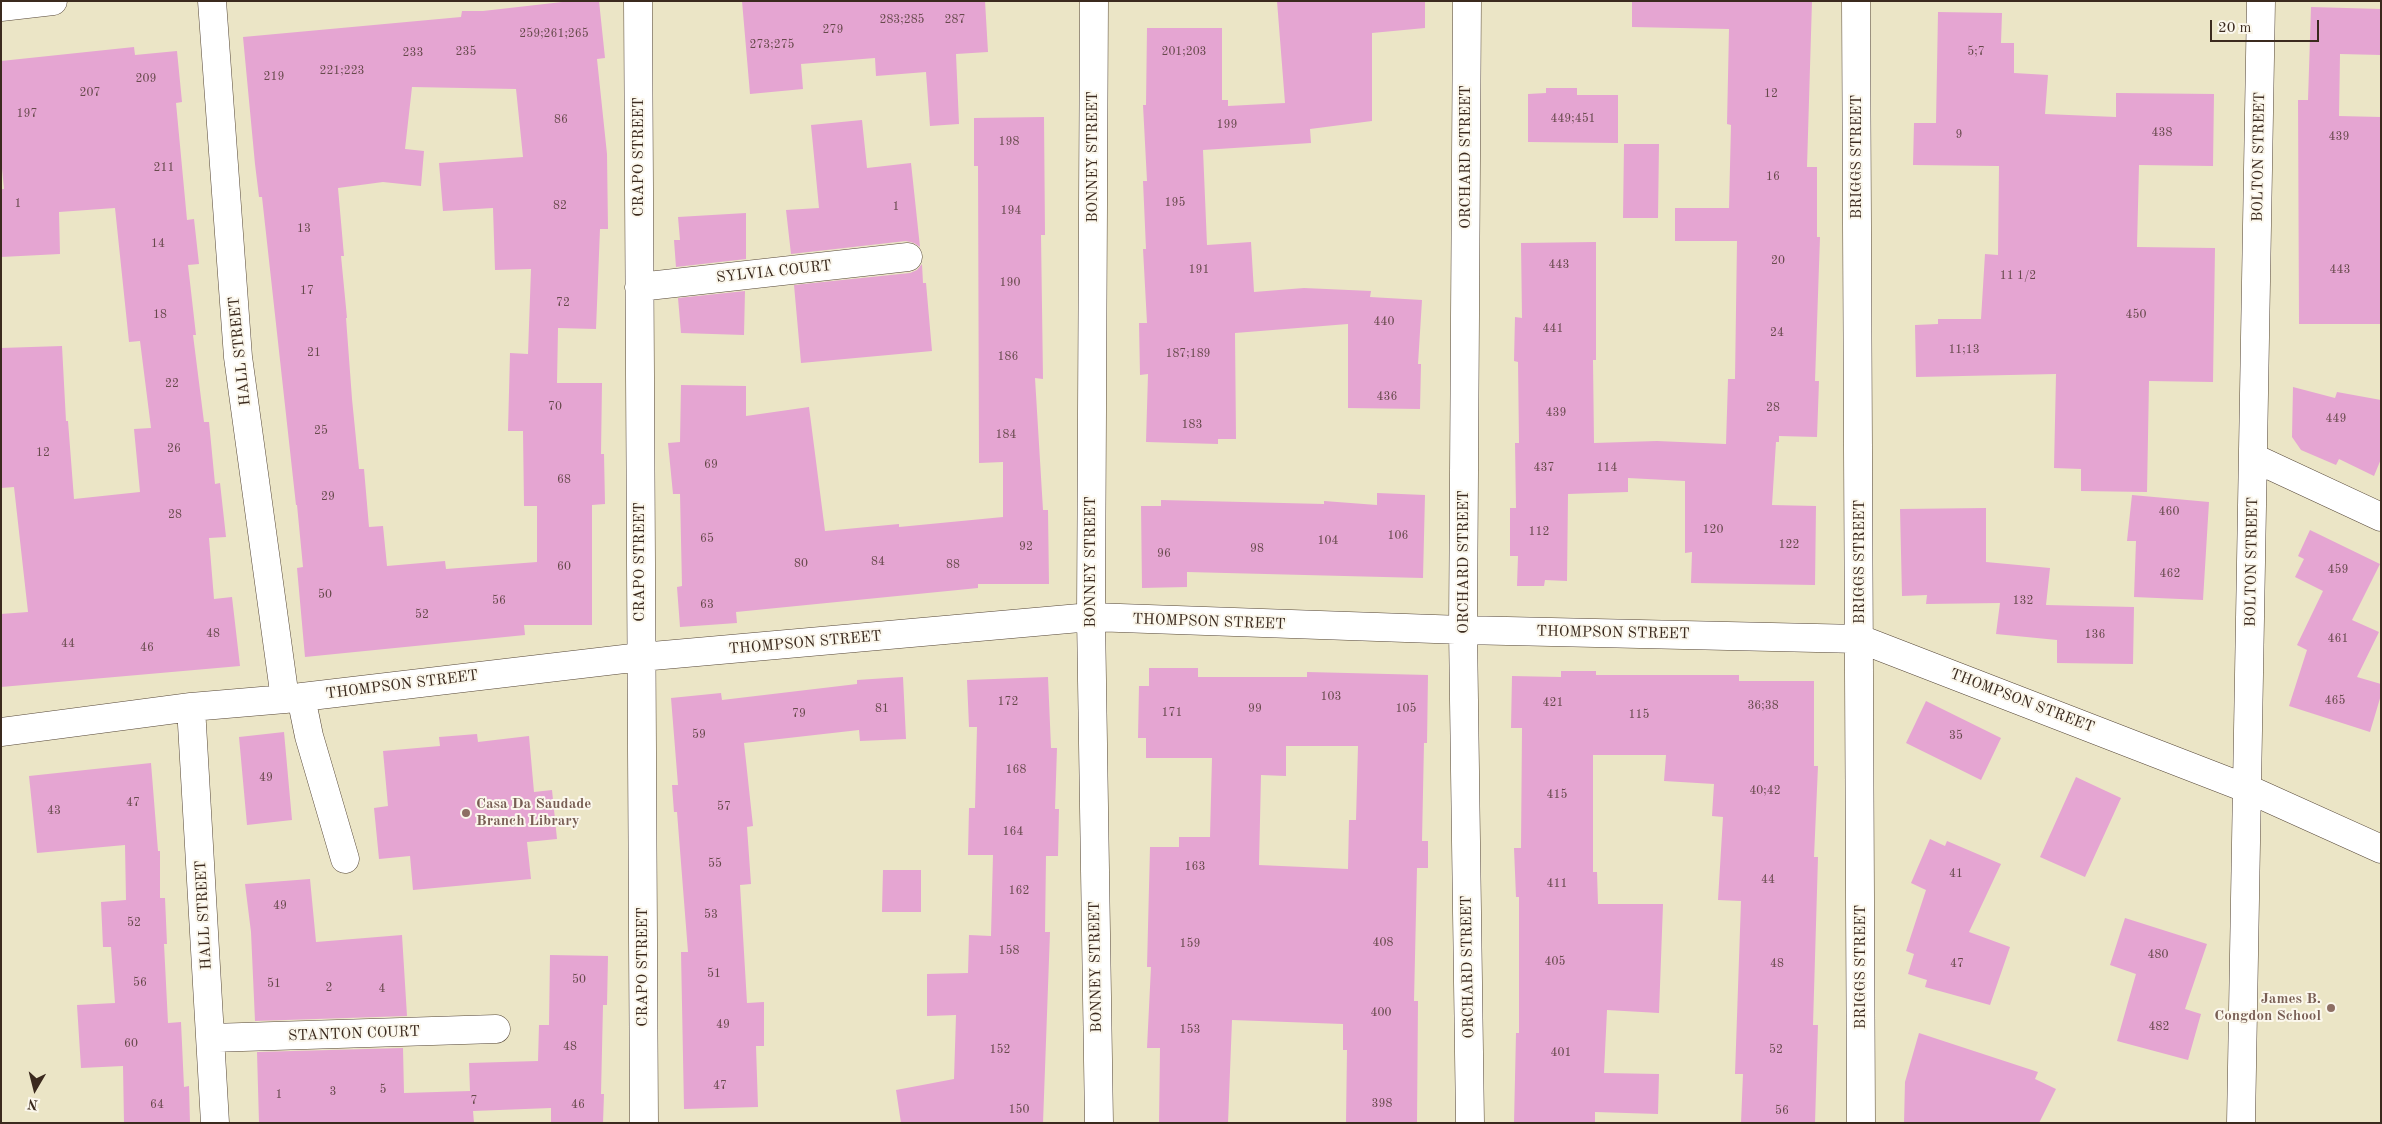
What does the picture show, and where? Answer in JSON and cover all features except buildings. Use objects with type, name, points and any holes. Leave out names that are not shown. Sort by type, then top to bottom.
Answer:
[{"type":"street","points":[[1,7],[53,1]]},
{"type":"street","name":"HALL STREET","points":[[212,1],[238,357],[293,698],[309,736],[345,858]]},
{"type":"street","name":"CRAPO STREET","points":[[638,1],[640,657],[644,1123]]},
{"type":"street","name":"BONNEY STREET","points":[[1094,1],[1091,618],[1098,1123]]},
{"type":"street","name":"ORCHARD STREET","points":[[1467,1],[1463,630],[1470,1123]]},
{"type":"street","name":"BRIGGS STREET","points":[[1856,1],[1861,1123]]},
{"type":"street","name":"BOLTON STREET","points":[[2241,1123],[2261,1]]},
{"type":"street","name":"SYLVIA COURT","points":[[639,287],[908,258]]},
{"type":"street","points":[[2254,458],[2381,517]]},
{"type":"street","name":"THOMPSON STREET","points":[[1,732],[191,707],[293,698],[640,657],[1091,618],[1463,630],[1860,639],[2248,789],[2381,849]]},
{"type":"street","name":"HALL STREET","points":[[191,707],[215,1123]]},
{"type":"street","name":"STANTON COURT","points":[[211,1038],[496,1029]]},
{"type":"place","name":"Casa Da Saudade Branch Library","points":[[466,813]]},
{"type":"place","name":"James B. Congdon School","points":[[2331,1008]]}]
